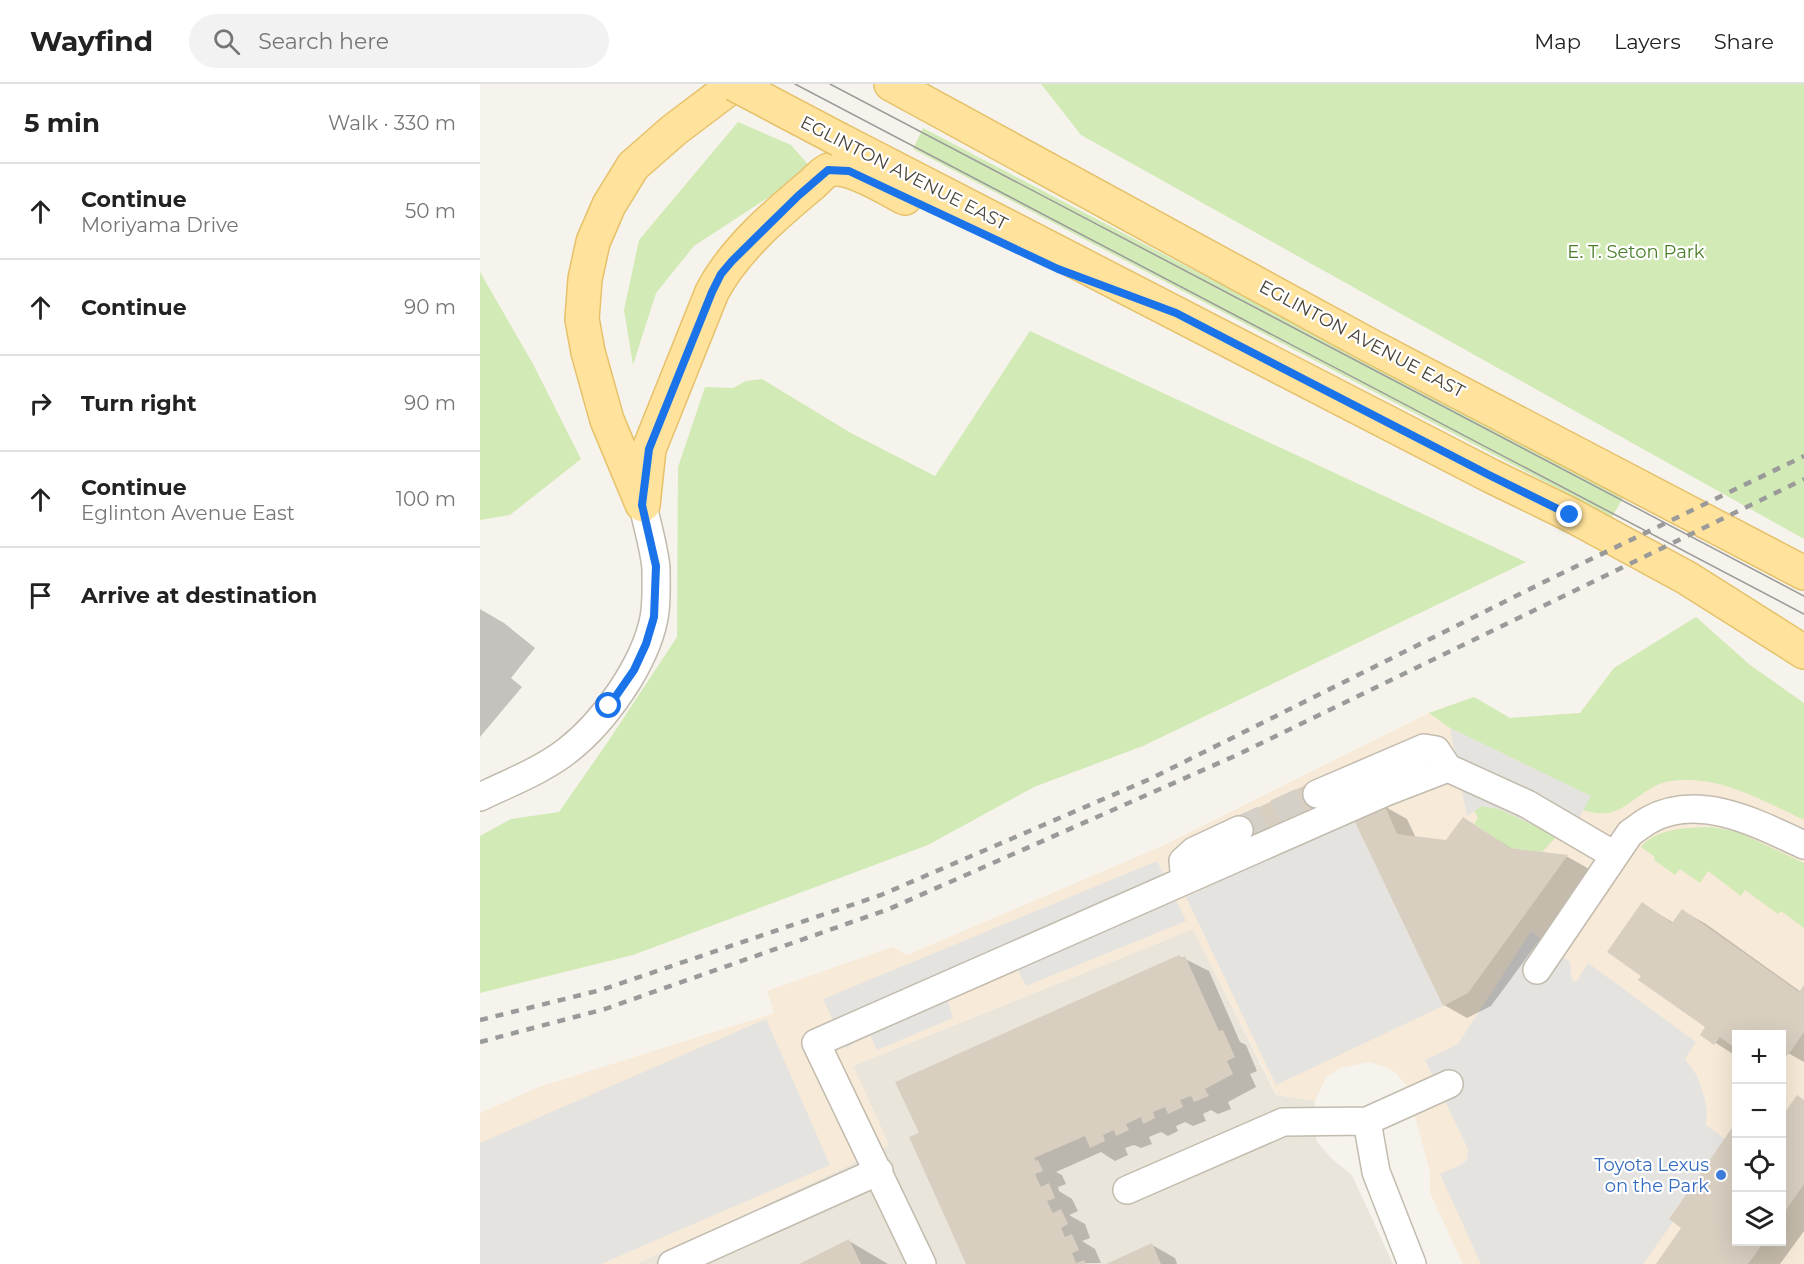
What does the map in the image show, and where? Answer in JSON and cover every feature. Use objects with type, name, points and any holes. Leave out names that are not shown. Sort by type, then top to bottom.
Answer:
[{"type":"main road","name":"EGLINTON AVENUE EAST","points":[[734,84],[1570,515],[1677,573],[1804,652]]},
{"type":"main road","points":[[642,505],[607,420],[588,352],[582,319],[585,279],[593,242],[609,205],[633,166],[674,130],[734,84]]},
{"type":"main road","name":"EGLINTON AVENUE EAST","points":[[894,86],[1370,345],[1804,573]]},
{"type":"main road","points":[[642,505],[649,449],[687,350],[721,274],[753,238],[828,170],[849,171],[1058,269],[1176,313]]},
{"type":"street","points":[[480,797],[532,772],[568,750],[596,723],[634,670],[646,644],[654,617],[656,566],[642,505]]},
{"type":"street","points":[[1317,794],[1424,748],[1436,750],[1448,768],[1527,804],[1614,855]]},
{"type":"street","points":[[922,1264],[816,1043],[1386,792],[1448,768]]},
{"type":"street","points":[[1538,970],[1630,833],[1650,819],[1692,809],[1728,814],[1750,821],[1804,845]]},
{"type":"street","points":[[1185,880],[1183,861],[1194,850],[1239,830]]},
{"type":"street","points":[[1126,1190],[1283,1122],[1367,1121],[1449,1084]]},
{"type":"street","points":[[1367,1121],[1376,1172],[1412,1264]]},
{"type":"street","points":[[672,1264],[879,1171]]},
{"type":"shaded area","points":[[1696,617],[1750,665],[1804,703],[1804,1264],[1463,1264],[1430,1193],[1430,1171],[1406,1085],[1396,1073],[1369,1062],[1340,1068],[1326,1077],[1315,1101],[1277,1095],[1193,929],[853,1066],[889,1145],[838,1171],[636,1264],[480,1264],[480,1113],[539,1087],[774,1013],[767,991],[892,947],[907,955],[1162,846],[1429,713],[1474,697],[1510,718],[1580,713],[1614,668]]},
{"type":"shaded area","points":[[1450,728],[1591,796],[1567,841],[1499,809],[1482,806],[1467,816]]},
{"type":"shaded area","points":[[1353,818],[1443,1006],[1276,1085],[1186,897]]},
{"type":"shaded area","points":[[1157,861],[1186,921],[1026,986],[1015,965],[945,992],[953,1018],[877,1050],[870,1035],[846,1048],[823,999]]},
{"type":"shaded area","points":[[1193,929],[1276,1095],[1315,1101],[1313,1117],[1317,1142],[1333,1160],[1352,1175],[1393,1264],[636,1264],[889,1145],[853,1066]]},
{"type":"shaded area","points":[[1531,931],[1570,962],[1572,980],[1576,982],[1588,963],[1696,1042],[1685,1059],[1697,1076],[1704,1096],[1707,1111],[1706,1125],[1725,1139],[1669,1218],[1673,1222],[1643,1264],[1481,1264],[1440,1174],[1467,1160],[1468,1149],[1425,1060],[1458,1044]]},
{"type":"shaded area","points":[[766,1019],[830,1165],[601,1264],[480,1264],[480,1143]]},
{"type":"green space","name":"E. T. Seton Park","points":[[1041,84],[1804,84],[1804,539],[1081,135]]},
{"type":"green space","points":[[738,122],[791,145],[812,169],[694,246],[656,293],[633,365],[624,310],[639,240]]},
{"type":"green space","points":[[923,128],[1624,496],[1612,517],[913,149]]},
{"type":"green space","points":[[480,272],[533,364],[581,459],[510,515],[480,520]]},
{"type":"green space","points":[[1030,331],[1526,562],[1143,746],[1034,787],[928,845],[633,955],[480,993],[480,836],[511,819],[559,812],[677,637],[678,467],[705,387],[733,388],[746,381],[762,379],[851,433],[935,476]]},
{"type":"green space","points":[[1696,617],[1750,665],[1804,703],[1804,820],[1756,797],[1723,785],[1689,780],[1659,784],[1620,809],[1610,812],[1597,813],[1583,810],[1590,796],[1450,728],[1429,713],[1474,697],[1510,718],[1580,713],[1614,668]]},
{"type":"green space","points":[[1482,806],[1499,809],[1557,836],[1542,852],[1510,848],[1474,824],[1478,818],[1474,810]]},
{"type":"green space","points":[[1712,827],[1738,832],[1804,863],[1804,928],[1781,911],[1778,914],[1745,890],[1741,896],[1708,871],[1700,883],[1680,869],[1675,875],[1641,847],[1648,840],[1665,832],[1683,828]]},
{"type":"building","points":[[1312,782],[1322,805],[1245,841],[1234,819]]},
{"type":"building","points":[[1384,804],[1397,834],[1446,840],[1463,817],[1510,848],[1568,855],[1468,993],[1443,1006],[1353,818]]},
{"type":"building","points":[[1642,902],[1672,923],[1682,909],[1799,992],[1804,985],[1804,1032],[1788,1055],[1786,1053],[1786,1030],[1732,1030],[1732,1046],[1720,1037],[1714,1045],[1700,1035],[1705,1027],[1638,980],[1641,976],[1607,952]]},
{"type":"building","points":[[1179,955],[1181,958],[1185,956],[1219,1031],[1223,1030],[1235,1057],[1227,1061],[1233,1074],[1205,1089],[1209,1096],[1194,1102],[1191,1096],[1180,1100],[1183,1107],[1168,1114],[1165,1107],[1153,1112],[1155,1118],[1143,1124],[1141,1117],[1126,1124],[1129,1130],[1116,1136],[1114,1130],[1103,1135],[1105,1141],[1090,1148],[1085,1136],[1034,1158],[1038,1160],[1043,1171],[1035,1174],[1041,1187],[1049,1183],[1055,1198],[1047,1201],[1053,1213],[1061,1209],[1068,1224],[1061,1228],[1065,1237],[1072,1234],[1079,1250],[1072,1253],[1076,1263],[1084,1260],[1086,1264],[966,1264],[909,1137],[919,1133],[895,1082]]},
{"type":"building","points":[[1797,1095],[1804,1100],[1804,1184],[1786,1210],[1786,1138],[1786,1111]]},
{"type":"building","points":[[1732,1128],[1732,1246],[1761,1246],[1748,1264],[1656,1264],[1681,1228],[1669,1219]]},
{"type":"building","points":[[849,1239],[861,1264],[799,1264]]},
{"type":"building","points":[[1152,1243],[1161,1264],[1106,1264]]},
{"type":"tunnel","points":[[1239,830],[1317,794]]},
{"type":"tram line","points":[[795,84],[1804,614]]},
{"type":"tram line","points":[[830,84],[1804,596]]},
{"type":"railway","points":[[480,1020],[601,990],[881,895],[1150,779],[1546,581],[1804,456]]},
{"type":"railway","points":[[480,1042],[605,1009],[889,909],[1237,755],[1804,479]]},
{"type":"place","name":"Toyota Lexus on the Park","points":[[1721,1175]]},
{"type":"route","points":[[609,706],[634,670],[646,644],[654,617],[656,566],[642,505],[649,449],[687,350],[721,274],[753,238],[828,170],[849,171],[1058,269],[1176,313],[1570,515]]}]
